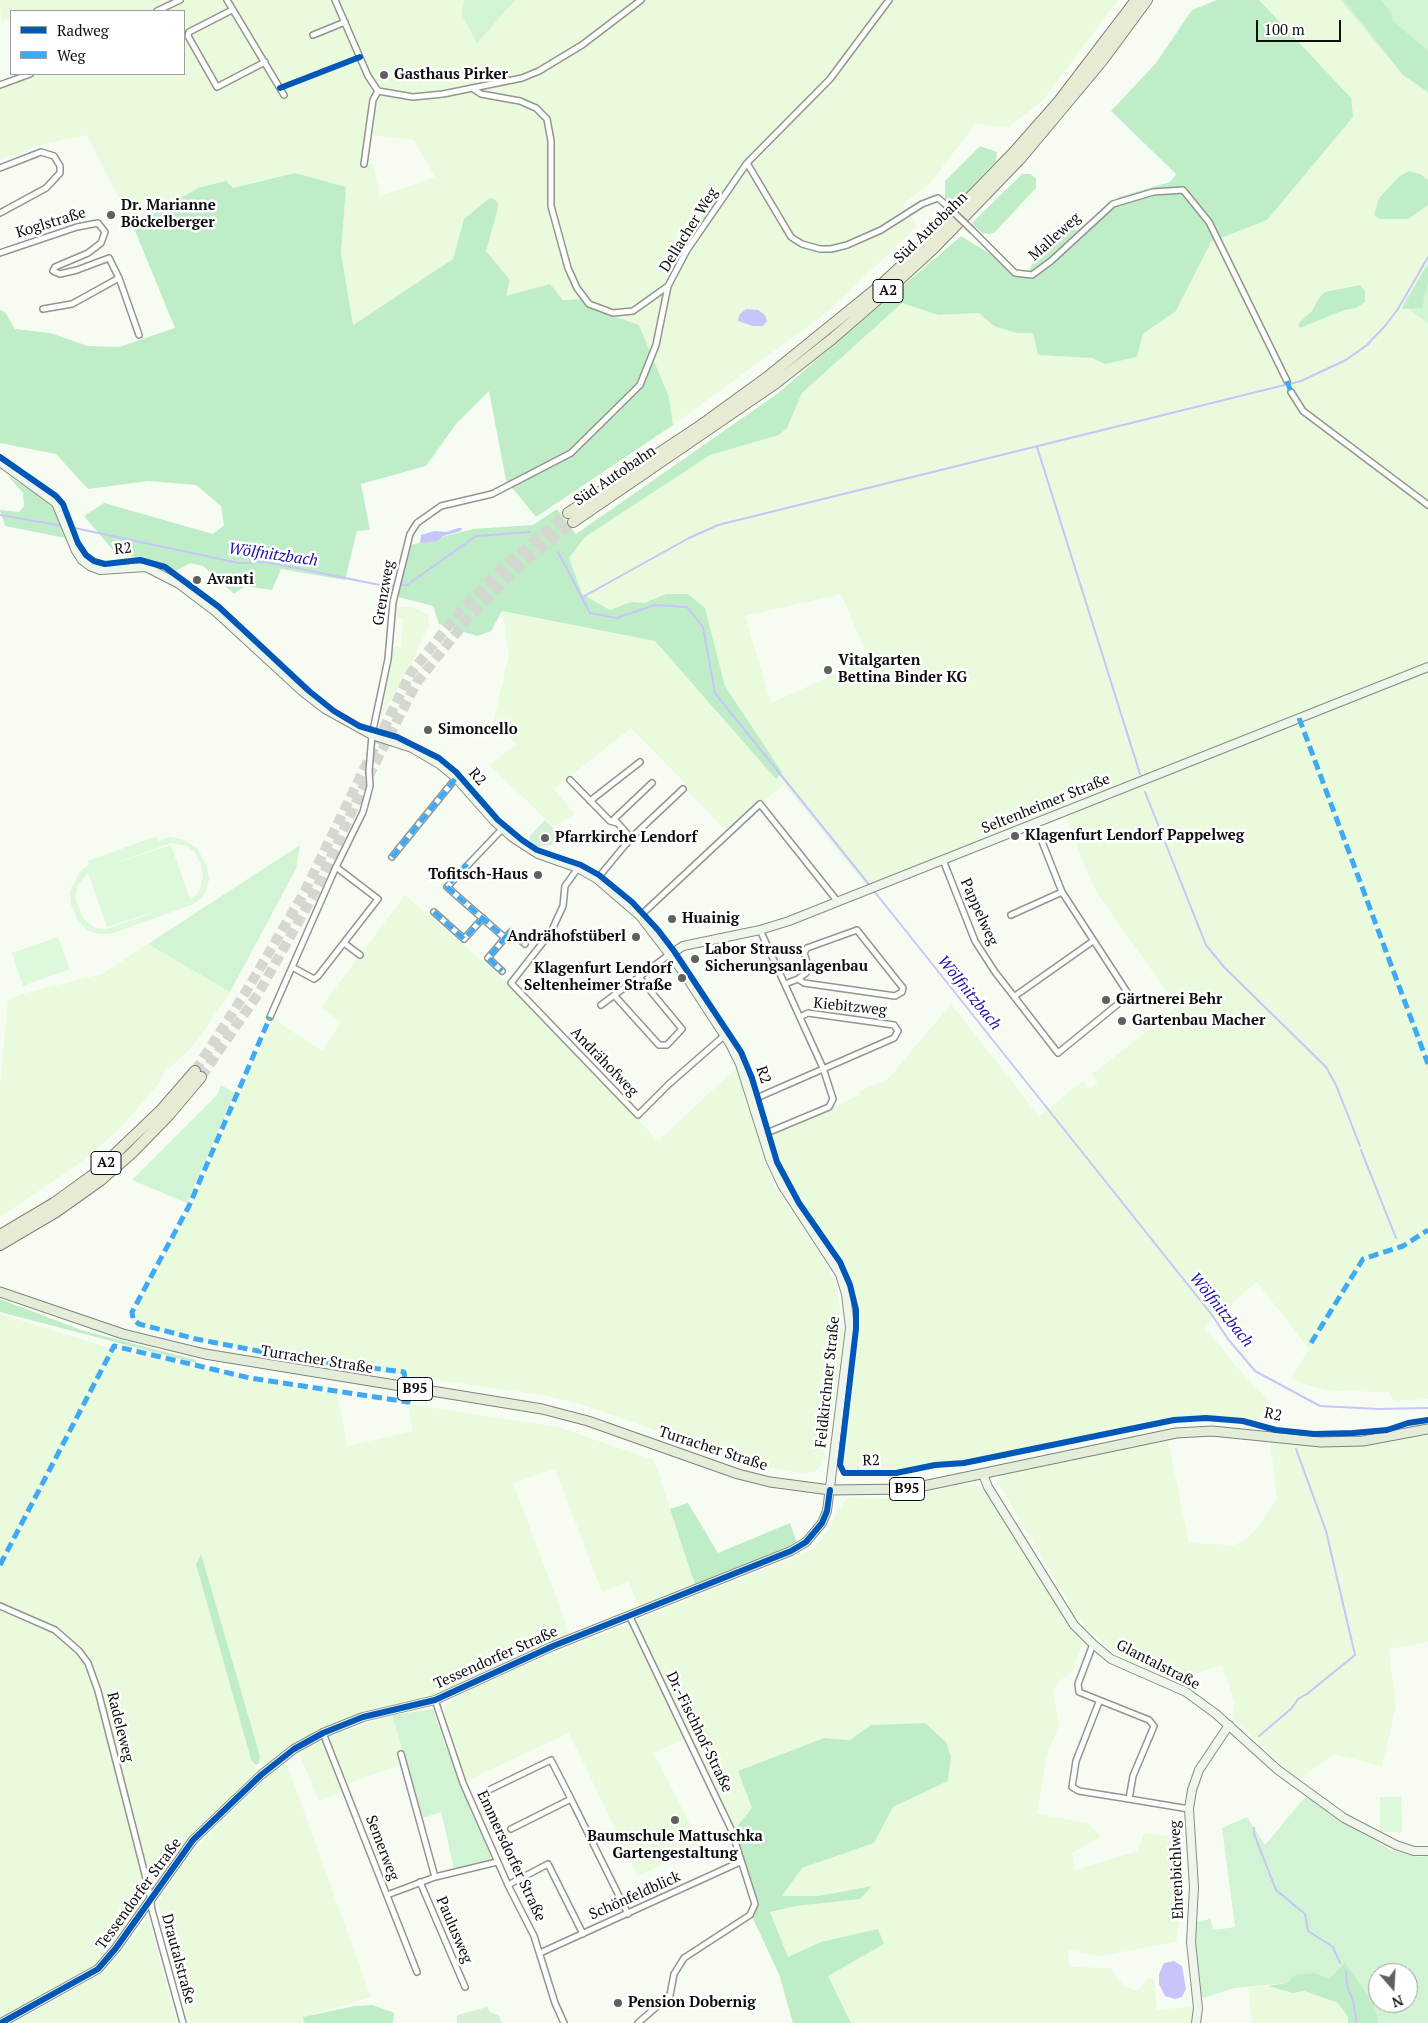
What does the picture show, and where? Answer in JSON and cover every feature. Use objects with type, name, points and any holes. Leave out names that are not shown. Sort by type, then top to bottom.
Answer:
[{"type":"highway","name":"Süd Autobahn","points":[[1136,0],[1059,101],[1014,152],[928,241],[881,285],[770,375],[571,518],[776,383],[886,293],[934,248],[1022,158],[1102,61],[1147,0]]},
{"type":"highway","name":"A2","points":[[0,1234],[54,1203],[94,1174],[198,1074],[169,1115],[132,1153],[100,1180],[56,1212],[0,1245]]},
{"type":"main road","name":"Turracher Straße","points":[[0,1292],[123,1334],[205,1354],[542,1409],[588,1421],[738,1474],[770,1482],[830,1490],[908,1488],[1176,1433],[1212,1431],[1329,1442],[1363,1441],[1428,1429]]},
{"type":"street","points":[[159,10],[180,0]]},
{"type":"street","points":[[227,0],[284,95]]},
{"type":"street","points":[[336,0],[368,76],[378,91],[413,97],[443,94],[522,78],[539,72],[582,46],[642,0]]},
{"type":"street","name":"Dellacher Weg","points":[[472,88],[481,94],[520,101],[536,108],[547,119],[551,140],[551,206],[568,268],[576,288],[589,304],[613,313],[633,311],[668,286],[687,250],[747,163],[830,79],[889,0]]},
{"type":"street","points":[[232,10],[189,32],[188,36],[217,87],[265,62]]},
{"type":"street","points":[[313,35],[345,22]]},
{"type":"street","points":[[0,86],[28,75]]},
{"type":"street","points":[[364,164],[373,100],[378,91]]},
{"type":"street","name":"Koglstraße","points":[[0,168],[41,152],[54,156],[60,166],[60,173],[46,188],[0,213]]},
{"type":"street","name":"Malleweg","points":[[747,163],[791,237],[802,244],[820,249],[831,249],[847,245],[881,230],[938,198],[1015,273],[1032,275],[1113,204],[1153,192],[1183,190],[1209,222],[1287,381]]},
{"type":"street","name":"Koglstraße","points":[[0,252],[77,226],[98,223],[105,232],[101,243],[88,254],[55,267],[53,270],[60,274],[109,258],[119,278],[139,335]]},
{"type":"street","points":[[43,309],[72,304],[119,278]]},
{"type":"street","name":"Grenzweg","points":[[270,1017],[336,867],[364,811],[370,786],[369,771],[372,735],[388,659],[395,592],[410,534],[417,523],[428,513],[449,503],[492,494],[571,453],[640,385],[656,345],[668,286]]},
{"type":"street","points":[[1291,392],[1303,411],[1428,505]]},
{"type":"street","name":"Feldkirchner Straße","points":[[0,462],[56,502],[82,560],[90,566],[100,570],[135,566],[146,568],[179,584],[216,612],[303,692],[342,720],[372,735],[412,748],[439,764],[456,778],[502,828],[526,847],[578,868],[597,879],[640,916],[671,954],[726,1035],[740,1064],[762,1135],[782,1185],[795,1208],[834,1261],[846,1294],[849,1310],[849,1344],[830,1490]]},
{"type":"street","name":"Seltenheimer Straße","points":[[671,954],[683,946],[760,930],[838,902],[1428,667]]},
{"type":"street","points":[[590,801],[640,762]]},
{"type":"street","points":[[392,857],[456,778]]},
{"type":"street","points":[[570,780],[610,821],[618,824]]},
{"type":"street","points":[[631,838],[614,819],[652,783]]},
{"type":"street","points":[[597,879],[631,838],[683,789]]},
{"type":"street","points":[[640,916],[760,804],[838,902]]},
{"type":"street","name":"Pappelweg","points":[[943,860],[975,941],[1058,1052],[1128,995],[1062,892],[1035,824]]},
{"type":"street","points":[[502,828],[447,887],[505,938]]},
{"type":"street","points":[[292,967],[314,979],[378,899],[336,867]]},
{"type":"street","name":"Andrähofweg","points":[[578,868],[565,886],[563,906],[551,932],[511,982],[638,1115],[669,1084],[726,1035]]},
{"type":"street","name":"Pappelweg","points":[[1012,915],[1062,892]]},
{"type":"street","points":[[434,912],[464,939],[483,918]]},
{"type":"street","points":[[760,930],[823,1068],[833,1099],[832,1104],[762,1135]]},
{"type":"street","points":[[785,984],[798,979],[806,973],[807,962],[804,953],[807,948],[857,930],[902,988],[902,992],[895,996],[804,983],[798,979]]},
{"type":"street","points":[[502,971],[488,958],[505,938],[511,932],[525,944]]},
{"type":"street","points":[[1015,996],[1092,941]]},
{"type":"street","points":[[344,942],[360,955]]},
{"type":"street","points":[[601,1005],[671,954]]},
{"type":"street","points":[[614,995],[658,1045],[667,1045],[682,1029],[639,977]]},
{"type":"street","name":"Kiebitzweg","points":[[800,1017],[808,1013],[894,1025],[898,1031],[894,1038],[823,1068]]},
{"type":"street","points":[[752,1100],[823,1068]]},
{"type":"street","name":"Glantalstraße","points":[[983,1474],[988,1487],[1074,1625],[1093,1644],[1112,1659],[1186,1692],[1229,1725],[1278,1770],[1344,1818],[1396,1845],[1414,1851],[1428,1851]]},
{"type":"street","name":"Tessendorfer Straße","points":[[1,2023],[98,1968],[116,1948],[193,1840],[261,1775],[294,1749],[322,1733],[362,1718],[435,1700],[477,1679],[629,1615],[791,1551],[806,1542],[822,1523],[827,1511],[830,1490]]},
{"type":"street","name":"Radeleweg","points":[[0,1606],[55,1630],[69,1640],[88,1663],[98,1691],[150,1890],[150,1902]]},
{"type":"street","name":"Dr.-Fischhof-Straße","points":[[629,1615],[731,1829],[740,1862],[754,1900],[752,1911],[684,1958],[674,1974],[670,1995],[638,2023]]},
{"type":"street","points":[[1093,1644],[1078,1689],[1083,1695],[1148,1720],[1154,1726],[1133,1776],[1129,1799]]},
{"type":"street","name":"Emmersdorfer Straße","points":[[435,1700],[454,1760],[497,1862],[534,1936],[555,2003],[564,2023]]},
{"type":"street","points":[[1099,1702],[1076,1761],[1072,1787],[1079,1791],[1189,1809]]},
{"type":"street","name":"Ehrenbichlweg","points":[[1196,2023],[1198,2008],[1191,1942],[1194,1887],[1189,1809],[1192,1790],[1199,1770],[1229,1725]]},
{"type":"street","name":"Semerweg","points":[[322,1733],[417,1972]]},
{"type":"street","points":[[401,1754],[436,1877]]},
{"type":"street","points":[[492,1789],[551,1760],[628,1914]]},
{"type":"street","points":[[511,1829],[571,1799]]},
{"type":"street","points":[[387,1895],[436,1877],[497,1862]]},
{"type":"street","name":"Schönfeldblick","points":[[540,1953],[740,1862]]},
{"type":"street","points":[[508,1885],[548,1864],[583,1934]]},
{"type":"street","name":"Paulusweg","points":[[420,1882],[465,1987]]},
{"type":"street","name":"Drautalstraße","points":[[150,1902],[183,2023]]},
{"type":"green space","points":[[0,0],[1118,0],[1043,100],[1008,128],[976,123],[929,185],[903,204],[917,226],[830,310],[673,425],[669,397],[639,325],[593,309],[583,299],[506,296],[510,280],[486,251],[498,208],[464,219],[453,259],[352,325],[341,253],[346,187],[295,173],[233,188],[198,188],[133,226],[87,135],[39,145],[0,160],[0,81],[16,75],[185,75],[185,10],[10,10],[10,18],[1,22]],"holes":[[[367,135],[414,140],[435,177],[380,196],[373,164],[368,163]]]},
{"type":"green space","points":[[464,0],[515,0],[477,43],[462,15]]},
{"type":"green space","points":[[1217,0],[1259,0],[1351,98],[1353,117],[1267,220],[1211,242],[1176,311],[1143,334],[1137,357],[1105,364],[1092,358],[1038,355],[1033,333],[1016,333],[994,326],[979,313],[938,315],[902,303],[802,393],[787,428],[779,435],[710,455],[585,537],[569,558],[582,594],[610,610],[631,602],[644,603],[666,594],[688,594],[705,608],[725,686],[782,772],[776,779],[655,641],[502,611],[491,631],[477,636],[439,624],[433,606],[398,597],[411,545],[473,529],[533,525],[557,509],[576,534],[777,394],[961,236],[1026,276],[1046,238],[1061,228],[1078,230],[1119,197],[1170,182],[1176,174],[1111,111],[1156,63],[1192,10]]},
{"type":"green space","points":[[1259,0],[1340,0],[1403,75],[1428,92],[1428,262],[1403,304],[1428,324],[1428,663],[866,885],[784,784],[727,832],[687,791],[686,784],[631,728],[554,789],[575,814],[554,827],[489,765],[517,744],[493,722],[509,655],[502,611],[655,641],[776,778],[782,772],[725,686],[705,608],[666,594],[644,603],[631,602],[610,610],[582,594],[569,558],[585,537],[709,455],[779,435],[787,428],[802,393],[902,303],[938,315],[979,313],[994,326],[1016,333],[1033,333],[1038,355],[1092,358],[1105,364],[1176,311],[1211,242],[1267,220],[1350,98]],"holes":[[[841,594],[869,659],[771,703],[745,616]]]},
{"type":"green space","points":[[1340,0],[1428,0],[1428,92],[1403,75]]},
{"type":"green space","points":[[1344,0],[1381,0],[1391,12],[1393,21],[1428,51],[1428,92],[1403,75]]},
{"type":"green space","points":[[980,146],[997,152],[996,161],[957,203],[952,204],[945,198],[945,181]]},
{"type":"green space","points":[[1409,171],[1420,174],[1428,180],[1428,205],[1408,219],[1380,219],[1374,215],[1379,198],[1400,176]]},
{"type":"green space","points":[[295,173],[346,187],[341,253],[353,325],[453,259],[464,219],[490,198],[494,199],[498,203],[498,208],[486,251],[510,280],[506,296],[550,284],[563,300],[583,299],[593,309],[639,325],[669,397],[673,425],[536,517],[506,480],[489,391],[456,424],[426,466],[361,484],[370,530],[357,531],[345,580],[281,569],[272,590],[245,586],[234,594],[203,566],[190,563],[176,571],[113,550],[84,516],[104,503],[213,534],[224,525],[221,506],[196,485],[148,481],[88,489],[56,454],[0,443],[0,310],[5,312],[15,329],[50,333],[88,346],[119,347],[175,328],[133,226],[198,188],[226,181],[233,188]]},
{"type":"green space","points":[[1022,174],[1030,174],[1036,178],[1036,188],[995,232],[991,234],[982,233],[972,223]]},
{"type":"green space","points":[[1428,262],[1428,324],[1403,304]]},
{"type":"green space","points":[[1428,264],[1428,284],[1423,308],[1402,309]]},
{"type":"green space","points":[[1360,285],[1365,291],[1365,302],[1356,308],[1344,310],[1300,328],[1298,324],[1312,311],[1319,298],[1325,292]]},
{"type":"green space","points":[[7,475],[43,498],[53,508],[65,538],[5,526],[0,510],[19,512],[24,506],[23,493]]},
{"type":"green space","points":[[396,607],[413,607],[428,615],[429,625],[408,670],[380,718],[390,646],[401,647],[403,618],[394,617]]},
{"type":"green space","points":[[1428,672],[1428,1399],[1394,1401],[1389,1392],[1332,1391],[1310,1386],[1291,1378],[1309,1349],[1257,1282],[1204,1326],[1235,1365],[1270,1402],[1255,1422],[1210,1417],[1186,1417],[965,1461],[891,1472],[844,1472],[842,1466],[858,1334],[854,1291],[842,1261],[788,1184],[769,1136],[860,1095],[860,1091],[888,1079],[951,1004],[1039,1116],[1083,1081],[1090,1089],[1098,1083],[1092,1074],[1177,1006],[1099,896],[1091,881],[1066,817]]},
{"type":"green space","points":[[545,820],[553,828],[557,838],[551,845],[535,847],[529,840],[530,836]]},
{"type":"green space","points":[[156,836],[158,841],[169,837],[182,839],[197,848],[207,866],[209,880],[205,893],[191,905],[111,934],[98,934],[88,931],[78,920],[71,905],[70,892],[79,872],[89,865],[88,861]],"holes":[[[171,843],[187,846],[194,852],[201,864],[203,875],[201,886],[197,895],[190,899],[171,845],[108,866]],[[88,873],[107,927],[166,908],[107,929],[95,928],[84,919],[75,898],[78,885]]]},
{"type":"green space","points":[[300,845],[296,869],[230,992],[148,944]]},
{"type":"green space","points":[[405,895],[508,983],[658,1141],[736,1068],[773,1184],[817,1249],[837,1285],[843,1336],[839,1374],[823,1463],[815,1472],[800,1473],[755,1465],[580,1404],[547,1396],[300,1360],[133,1325],[132,1320],[135,1310],[191,1205],[273,1019],[322,1051],[341,1022],[321,1007]]},
{"type":"green space","points":[[58,937],[70,969],[23,986],[12,953]]},
{"type":"green space","points":[[148,944],[230,992],[194,1045],[165,1072],[156,1087],[119,1129],[84,1160],[0,1217],[0,1084],[8,1000],[25,993],[102,974]]},
{"type":"green space","points":[[221,1085],[235,1093],[187,1203],[132,1180],[217,1095]]},
{"type":"green space","points":[[0,1299],[81,1330],[196,1360],[196,1363],[0,1312]]},
{"type":"green space","points":[[0,1314],[119,1351],[239,1377],[337,1394],[348,1446],[413,1431],[408,1404],[558,1427],[654,1460],[695,1585],[639,1608],[629,1581],[602,1592],[555,1469],[513,1483],[570,1634],[435,1696],[368,1711],[326,1727],[294,1744],[263,1767],[259,1763],[260,1755],[200,1555],[196,1564],[256,1772],[198,1831],[159,1881],[144,1881],[148,1900],[108,1954],[93,1968],[0,2020]]},
{"type":"green space","points":[[1428,1433],[1428,1642],[1389,1649],[1396,1707],[1382,1766],[1334,1754],[1298,1780],[1232,1718],[1235,1703],[1222,1665],[1179,1679],[1128,1661],[1106,1646],[1088,1630],[1078,1619],[1003,1491],[996,1483],[998,1479],[1010,1473],[1168,1439],[1189,1543],[1235,1545],[1247,1538],[1259,1526],[1277,1498],[1270,1441],[1342,1445],[1384,1442]]},
{"type":"green space","points":[[967,1484],[977,1485],[985,1491],[1068,1622],[1083,1641],[1072,1672],[1057,1683],[1053,1693],[1059,1725],[1046,1758],[1037,1814],[1088,1823],[1101,1837],[1072,1853],[1075,1870],[1138,1851],[1144,1833],[1177,1837],[1182,1906],[1176,1942],[1100,1956],[1068,1950],[1070,1967],[1110,1968],[1124,1986],[1137,1991],[1148,1978],[1154,1979],[1157,2010],[1196,2006],[1191,2023],[851,2023],[828,1976],[883,1944],[821,1942],[788,1957],[770,1912],[796,1906],[859,1899],[847,1890],[818,1896],[782,1896],[802,1868],[874,1843],[893,1807],[948,1780],[951,1757],[946,1742],[925,1723],[871,1725],[850,1740],[824,1738],[738,1771],[752,1808],[734,1830],[687,1738],[654,1753],[701,1846],[638,1876],[569,1733],[466,1781],[443,1715],[446,1704],[457,1696],[483,1682],[805,1553],[812,1549],[830,1528],[838,1509],[848,1498],[885,1499]]},
{"type":"green space","points":[[688,1503],[718,1553],[790,1523],[797,1543],[695,1585],[670,1509]]},
{"type":"green space","points":[[201,1554],[260,1756],[259,1763],[255,1765],[251,1759],[196,1564]]},
{"type":"green space","points":[[433,1709],[445,1745],[492,1860],[454,1869],[441,1812],[423,1818],[392,1715]]},
{"type":"green space","points":[[392,1715],[407,1763],[346,1784],[348,1790],[319,1801],[299,1753],[327,1737]]},
{"type":"green space","points":[[925,1723],[946,1742],[951,1757],[948,1781],[893,1807],[874,1843],[802,1868],[782,1896],[818,1896],[872,1886],[860,1899],[796,1906],[770,1912],[788,1957],[821,1942],[878,1929],[884,1944],[828,1976],[851,2023],[793,2023],[779,1974],[753,1919],[759,1903],[743,1862],[734,1830],[752,1808],[738,1771],[824,1738],[850,1740],[871,1725]]},
{"type":"green space","points":[[286,1762],[371,1997],[303,2017],[304,2023],[189,2023],[158,1903],[183,1862],[200,1843],[261,1783]]},
{"type":"green space","points":[[1306,1796],[1355,1829],[1391,1850],[1419,1857],[1428,1856],[1428,2023],[1379,2023],[1376,2013],[1418,2013],[1418,1963],[1368,1963],[1368,2001],[1315,1973],[1287,1983],[1234,1988],[1204,1998],[1201,1996],[1194,1938],[1194,1922],[1210,1919],[1214,1930],[1235,1927],[1222,1828],[1247,1817],[1265,1845]]},
{"type":"green space","points":[[1380,1797],[1401,1797],[1402,1832],[1380,1832]]},
{"type":"green space","points":[[146,1921],[149,1921],[177,2023],[14,2023],[104,1972]]},
{"type":"green space","points":[[1345,1963],[1368,1996],[1368,2013],[1376,2013],[1379,2023],[1348,2023],[1348,2017],[1338,2003],[1304,1991],[1293,1993],[1268,1986],[1287,1983],[1295,1975],[1315,1973],[1329,1979]]},
{"type":"green space","points":[[1268,1986],[1293,1993],[1304,1991],[1338,2003],[1348,2017],[1348,2023],[1252,2023],[1248,1988]]},
{"type":"green space","points":[[373,2005],[394,2013],[393,2023],[304,2023],[303,2017],[355,2006]]},
{"type":"green space","points":[[487,2007],[490,2012],[499,2016],[502,2023],[457,2023],[457,2015]]},
{"type":"water","points":[[746,309],[758,310],[765,315],[767,321],[763,326],[753,326],[738,321],[739,315]]},
{"type":"water","points":[[462,528],[461,531],[443,536],[437,541],[420,543],[421,535],[434,531],[447,532]]},
{"type":"water","points":[[1174,1961],[1182,1966],[1186,1989],[1182,1997],[1175,1999],[1165,1996],[1159,1984],[1159,1974],[1164,1963]]},
{"type":"waterway","points":[[581,598],[689,538],[718,525],[1301,381],[1346,360],[1367,345],[1398,309],[1428,257]]},
{"type":"waterway","points":[[1037,447],[1140,774]]},
{"type":"waterway","name":"Wölfnitzbach","points":[[0,515],[63,526]]},
{"type":"waterway","name":"Wölfnitzbach","points":[[70,527],[239,563],[266,562],[385,586],[407,585],[476,536],[530,532]]},
{"type":"waterway","name":"Wölfnitzbach","points":[[558,552],[590,613],[617,618],[655,605],[687,607],[703,627],[715,693],[871,887]]},
{"type":"waterway","points":[[1145,792],[1206,945],[1224,967],[1326,1067],[1336,1085],[1360,1146]]},
{"type":"waterway","name":"Wölfnitzbach","points":[[874,891],[1255,1371],[1320,1406],[1379,1409],[1428,1408]]},
{"type":"waterway","points":[[1361,1150],[1396,1238]]},
{"type":"waterway","points":[[1259,1736],[1291,1709],[1298,1699],[1307,1694],[1355,1655],[1326,1531],[1296,1449]]},
{"type":"waterway","points":[[1254,1828],[1254,1834],[1276,1890],[1305,1914],[1308,1931],[1333,1947],[1340,1963]]},
{"type":"waterway","points":[[1346,1971],[1347,1985],[1353,2001],[1357,2023]]},
{"type":"tunnel","points":[[195,1071],[247,990],[305,891],[410,674],[460,611],[508,563],[568,513]]},
{"type":"tunnel","points":[[201,1077],[258,994],[313,896],[365,783],[417,682],[466,621],[514,571],[573,522]]},
{"type":"marked path","points":[[1287,381],[1291,392]]},
{"type":"marked path","points":[[1299,718],[1428,1064]]},
{"type":"marked path","points":[[392,857],[456,778]]},
{"type":"marked path","points":[[467,864],[447,887],[505,938],[488,958],[502,971]]},
{"type":"marked path","points":[[434,912],[464,939],[483,918]]},
{"type":"marked path","points":[[505,938],[511,932],[525,944]]},
{"type":"marked path","points":[[0,1565],[114,1346],[250,1378],[408,1402],[404,1372],[300,1359],[196,1339],[139,1324],[133,1319],[132,1312],[189,1206],[270,1017]]},
{"type":"marked path","points":[[1311,1343],[1363,1259],[1403,1246],[1428,1230]]},
{"type":"cycle path","points":[[280,88],[360,57]]},
{"type":"cycle path","name":"R2","points":[[0,457],[56,496],[63,504],[78,543],[86,555],[94,561],[105,564],[140,560],[165,567],[219,607],[309,691],[334,711],[359,726],[397,737],[439,758],[456,772],[498,820],[522,840],[537,850],[581,865],[599,875],[632,902],[658,930],[741,1052],[752,1078],[777,1162],[799,1203],[840,1262],[850,1285],[856,1310],[856,1329],[840,1465],[844,1473],[896,1473],[935,1465],[964,1463],[1174,1420],[1206,1418],[1243,1421],[1276,1430],[1314,1434],[1387,1430],[1408,1423],[1428,1420]]},
{"type":"cycle path","points":[[1,2023],[98,1969],[116,1948],[193,1840],[261,1775],[294,1749],[323,1733],[363,1717],[435,1700],[553,1646],[791,1551],[806,1542],[822,1523],[827,1511],[830,1490]]},
{"type":"place","name":"Gasthaus Pirker","points":[[384,75]]},
{"type":"place","name":"Dr. Marianne Böckelberger","points":[[111,215]]},
{"type":"place","name":"Avanti","points":[[197,580]]},
{"type":"place","name":"Vitalgarten Bettina Binder KG","points":[[828,670]]},
{"type":"place","name":"Simoncello","points":[[428,730]]},
{"type":"place","name":"Klagenfurt Lendorf Pappelweg","points":[[1015,836]]},
{"type":"place","name":"Pfarrkirche Lendorf","points":[[545,838]]},
{"type":"place","name":"Tofitsch-Haus","points":[[538,875]]},
{"type":"place","name":"Huainig","points":[[672,919]]},
{"type":"place","name":"Andrähofstüberl","points":[[636,937]]},
{"type":"place","name":"Labor Strauss Sicherungsanlagenbau","points":[[695,959]]},
{"type":"place","name":"Klagenfurt Lendorf Seltenheimer Straße","points":[[682,978]]},
{"type":"place","name":"Gärtnerei Behr","points":[[1106,1000]]},
{"type":"place","name":"Gartenbau Macher","points":[[1122,1021]]},
{"type":"place","name":"Baumschule Mattuschka Gartengestaltung","points":[[675,1820]]},
{"type":"place","name":"Pension Dobernig","points":[[618,2003]]}]
